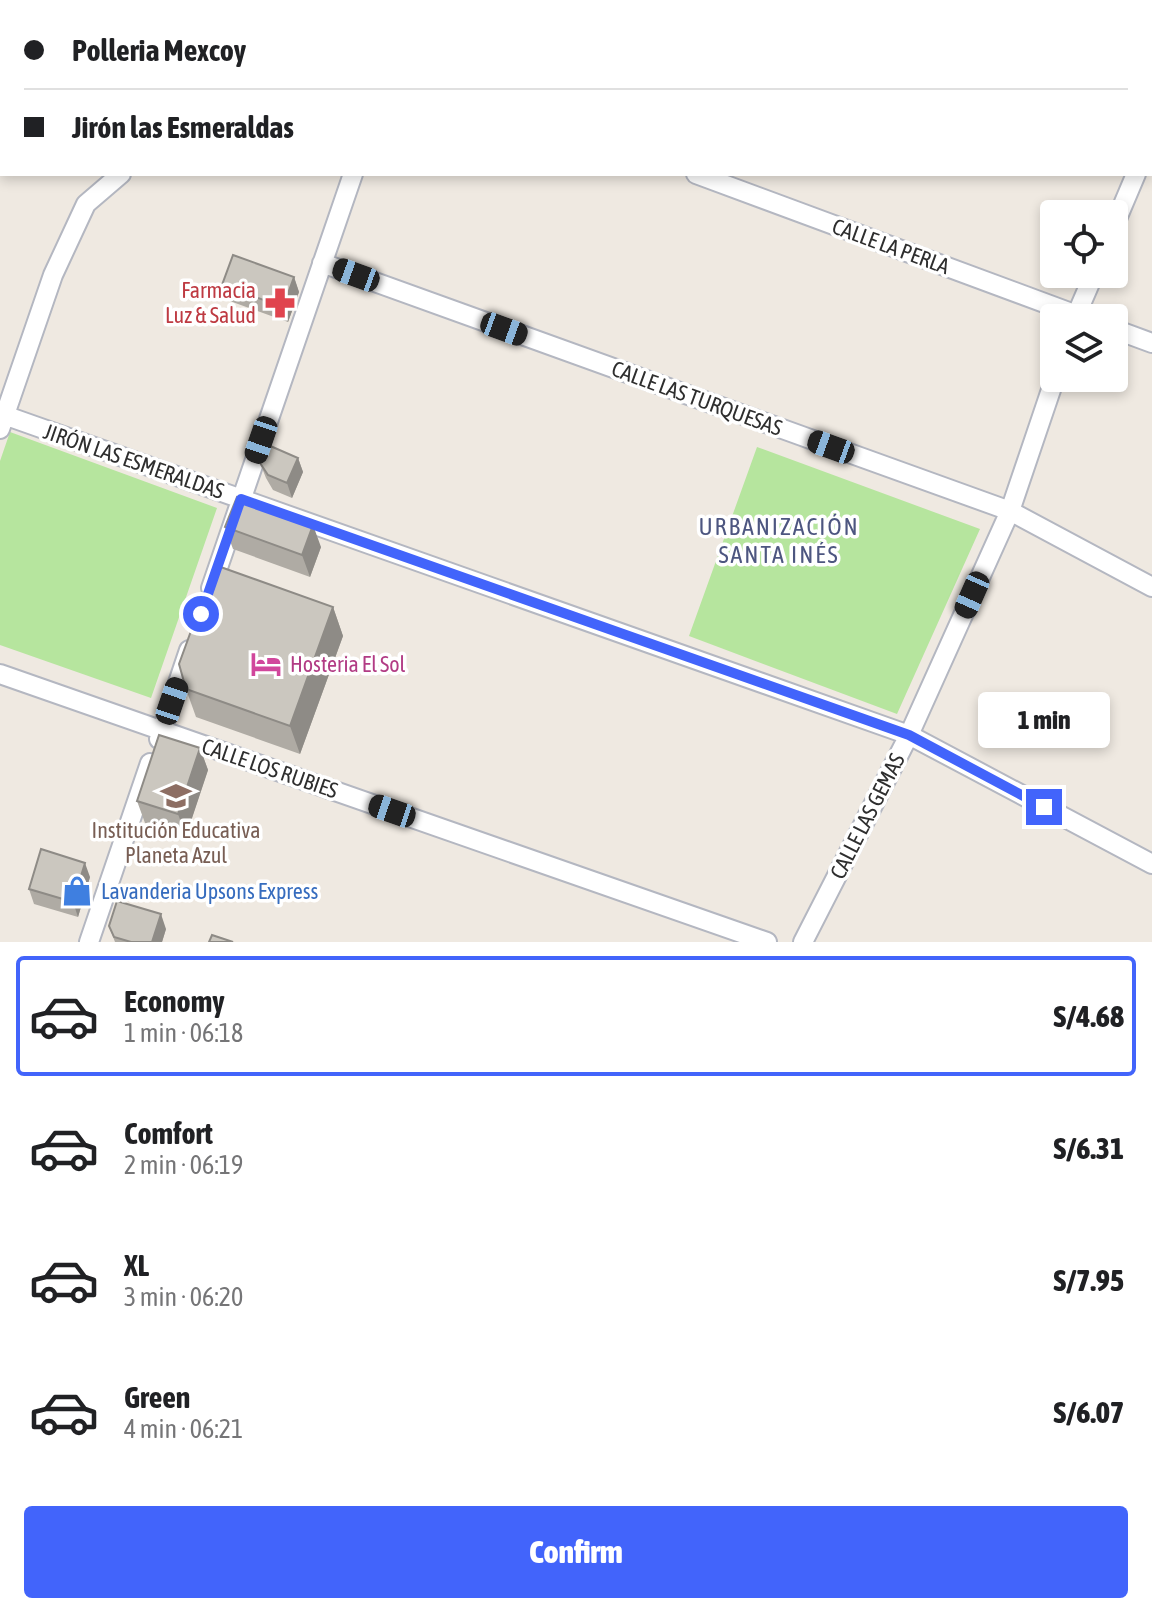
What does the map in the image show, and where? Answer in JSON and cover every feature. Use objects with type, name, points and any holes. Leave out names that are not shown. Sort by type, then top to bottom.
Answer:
[{"type":"street","points":[[2,422],[53,275],[86,204],[119,176]]},
{"type":"street","points":[[206,600],[352,176]]},
{"type":"street","name":"CALLE LA PERLA","points":[[701,176],[1044,304]]},
{"type":"street","points":[[1125,200],[1135,176]]},
{"type":"street","name":"CALLE LAS TURQUESAS","points":[[322,263],[1010,511],[1152,587]]},
{"type":"street","points":[[1128,334],[1152,343]]},
{"type":"street","name":"CALLE LAS GEMAS","points":[[803,942],[909,735],[1010,511],[1050,392]]},
{"type":"street","name":"JIRÓN LAS ESMERALDAS","points":[[2,422],[241,499],[909,735],[1152,864]]},
{"type":"street","points":[[89,942],[196,629]]},
{"type":"street","name":"CALLE LOS RUBIES","points":[[0,674],[767,942]]},
{"type":"green space","points":[[10,432],[217,508],[151,698],[0,645],[0,461]]},
{"type":"green space","points":[[757,447],[980,529],[897,714],[689,636]]},
{"type":"building","points":[[233,255],[294,277],[283,307],[222,285]]},
{"type":"building","points":[[268,445],[298,458],[287,483],[268,475],[260,463]]},
{"type":"building","points":[[237,497],[313,525],[302,555],[225,527]]},
{"type":"building","name":"Hosteria El Sol","points":[[215,565],[333,607],[290,726],[186,689],[179,664]]},
{"type":"building","points":[[159,735],[200,748],[178,814],[137,801]]},
{"type":"building","points":[[41,849],[85,863],[73,902],[29,889]]},
{"type":"building","points":[[117,901],[161,914],[152,942],[131,942],[114,937],[109,926]]},
{"type":"building","points":[[212,935],[233,942],[209,942]]},
{"type":"place","name":"Farmacia Luz & Salud","points":[[280,303]]},
{"type":"place","name":"Hosteria El Sol","points":[[266,664]]},
{"type":"place","name":"Institución Educativa Planeta Azul","points":[[176,796]]},
{"type":"place","name":"Lavanderia Upsons Express","points":[[77,891]]},
{"type":"district","name":"URBANIZACIÓN SANTA INÉS","points":[[779,540]]},
{"type":"route","points":[[201,614],[241,499],[909,735],[1044,807]]}]
